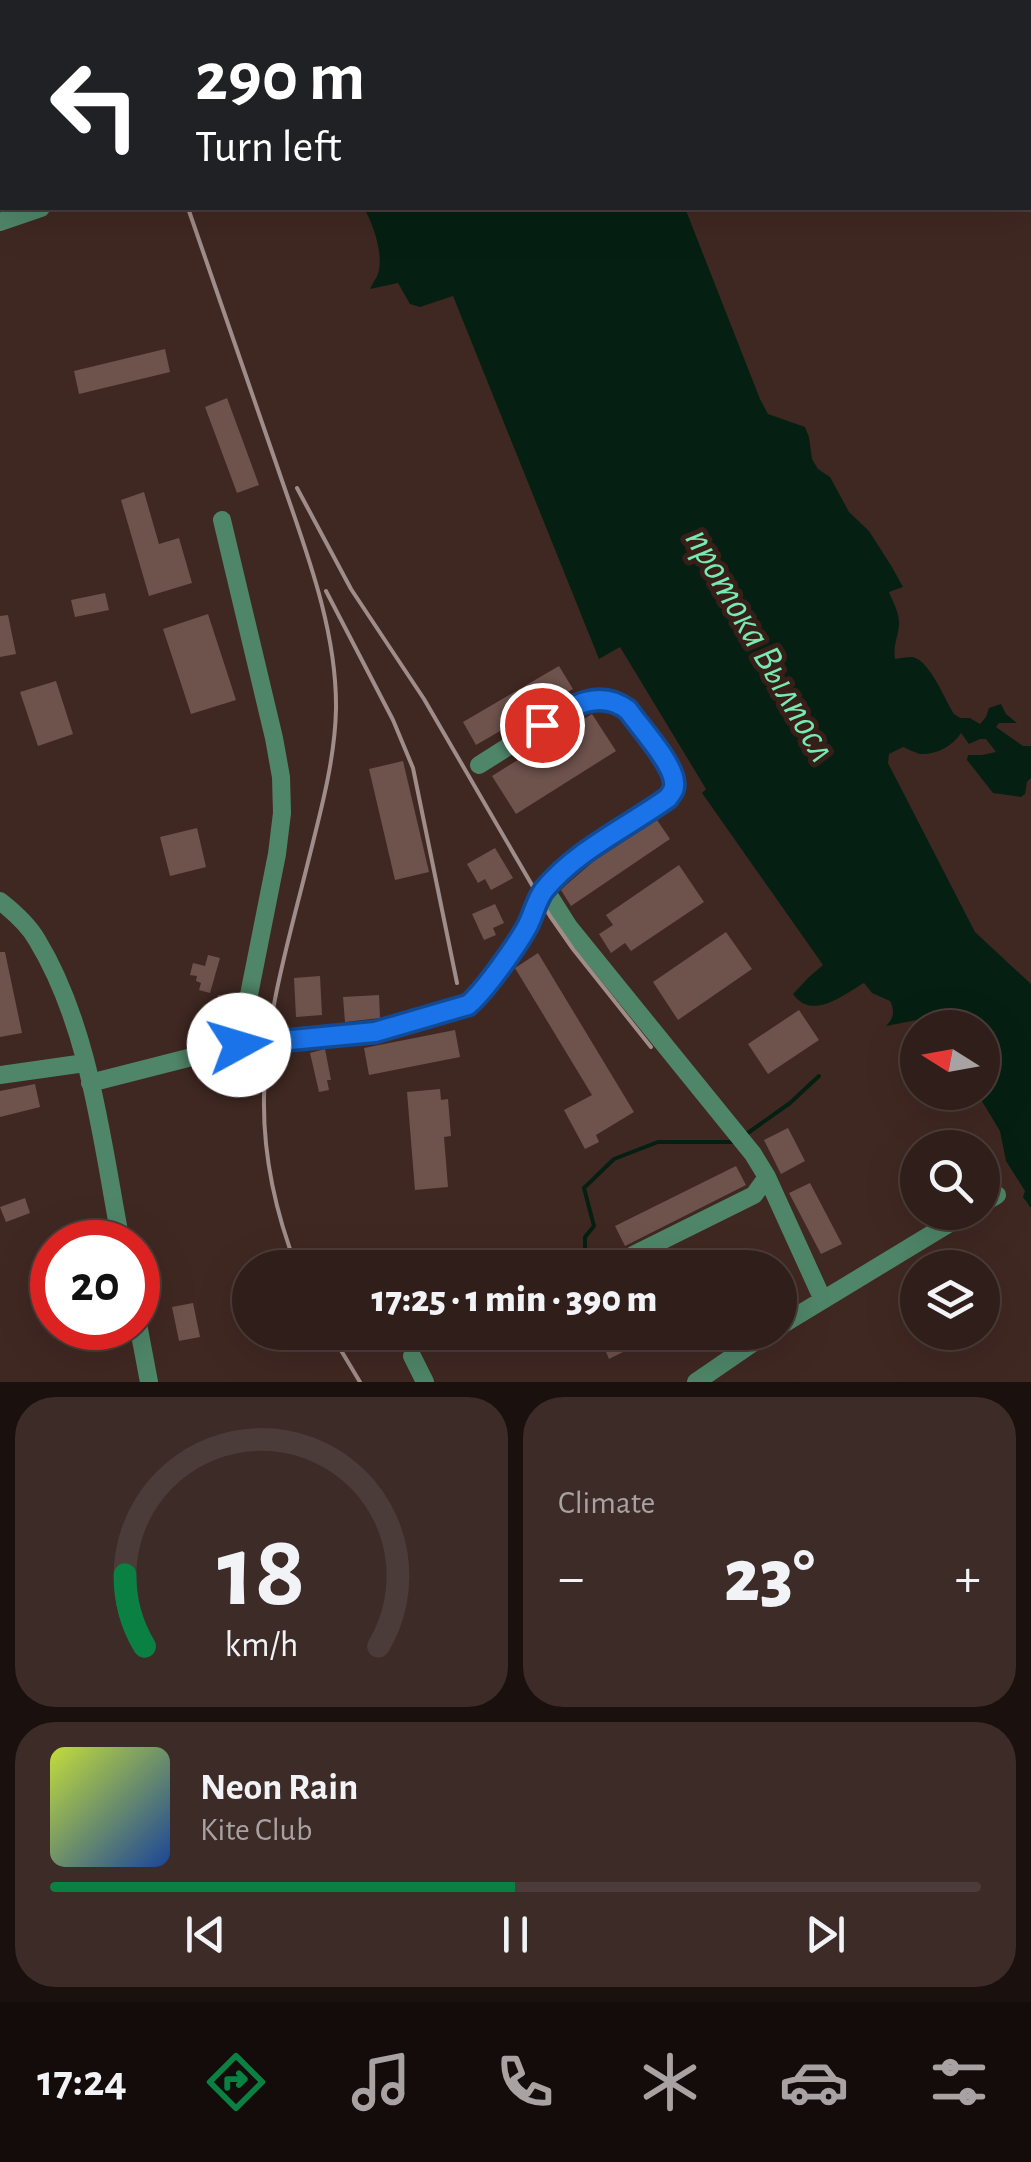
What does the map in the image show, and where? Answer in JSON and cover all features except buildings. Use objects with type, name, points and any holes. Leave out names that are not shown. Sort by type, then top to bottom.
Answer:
[{"type":"street","points":[[0,222],[35,210]]},
{"type":"street","points":[[222,520],[281,777],[277,854],[239,1045]]},
{"type":"street","points":[[90,1084],[239,1045],[375,1032],[468,1005],[526,927],[534,905],[562,871],[668,798],[674,782],[628,710],[602,700],[574,705],[479,765]]},
{"type":"street","points":[[545,890],[568,927],[753,1154],[822,1298]]},
{"type":"street","points":[[0,901],[8,916],[36,938],[60,985],[85,1062],[118,1220]]},
{"type":"street","points":[[0,1074],[85,1062]]},
{"type":"street","points":[[643,1250],[754,1196],[766,1176]]},
{"type":"street","points":[[797,1315],[937,1230]]},
{"type":"street","points":[[141,1350],[145,1381]]},
{"type":"street","points":[[696,1382],[743,1350]]},
{"type":"street","points":[[412,1356],[425,1382]]},
{"type":"water","name":"протока Вылпосл","points":[[365,210],[686,210],[768,414],[805,427],[818,469],[830,477],[849,512],[869,531],[903,587],[889,592],[899,621],[895,659],[919,660],[960,718],[980,724],[989,708],[1001,704],[1017,723],[999,723],[996,727],[1023,746],[1031,746],[1031,778],[1021,797],[993,793],[967,760],[968,755],[996,752],[986,739],[969,744],[961,733],[944,749],[926,754],[903,747],[889,754],[888,763],[975,932],[1031,984],[1031,1208],[1006,1161],[1000,1130],[987,1110],[1000,1110],[1000,1010],[900,1010],[900,1023],[886,1026],[893,1014],[890,1001],[872,993],[864,983],[818,1006],[801,1002],[793,994],[823,965],[702,793],[706,789],[620,647],[599,659],[453,296],[420,307],[410,304],[398,283],[370,289],[378,274],[379,249]]},
{"type":"waterway","points":[[745,1135],[790,1103],[819,1076]]},
{"type":"waterway","points":[[585,1250],[585,1237],[594,1226],[584,1188],[614,1159],[658,1142],[735,1142]]},
{"type":"railway","points":[[189,210],[307,555],[325,616],[335,678],[330,765],[280,976],[265,1067],[268,1162],[291,1250]]},
{"type":"railway","points":[[297,488],[351,589],[424,699],[550,916],[651,1047]]},
{"type":"railway","points":[[326,591],[393,720],[413,768],[457,983]]},
{"type":"railway","points":[[341,1350],[360,1382]]},
{"type":"route","points":[[239,1045],[375,1032],[468,1005],[530,921],[534,905],[562,871],[668,798],[673,790],[674,782],[665,762],[621,705],[612,701],[583,701],[542,725]]}]
